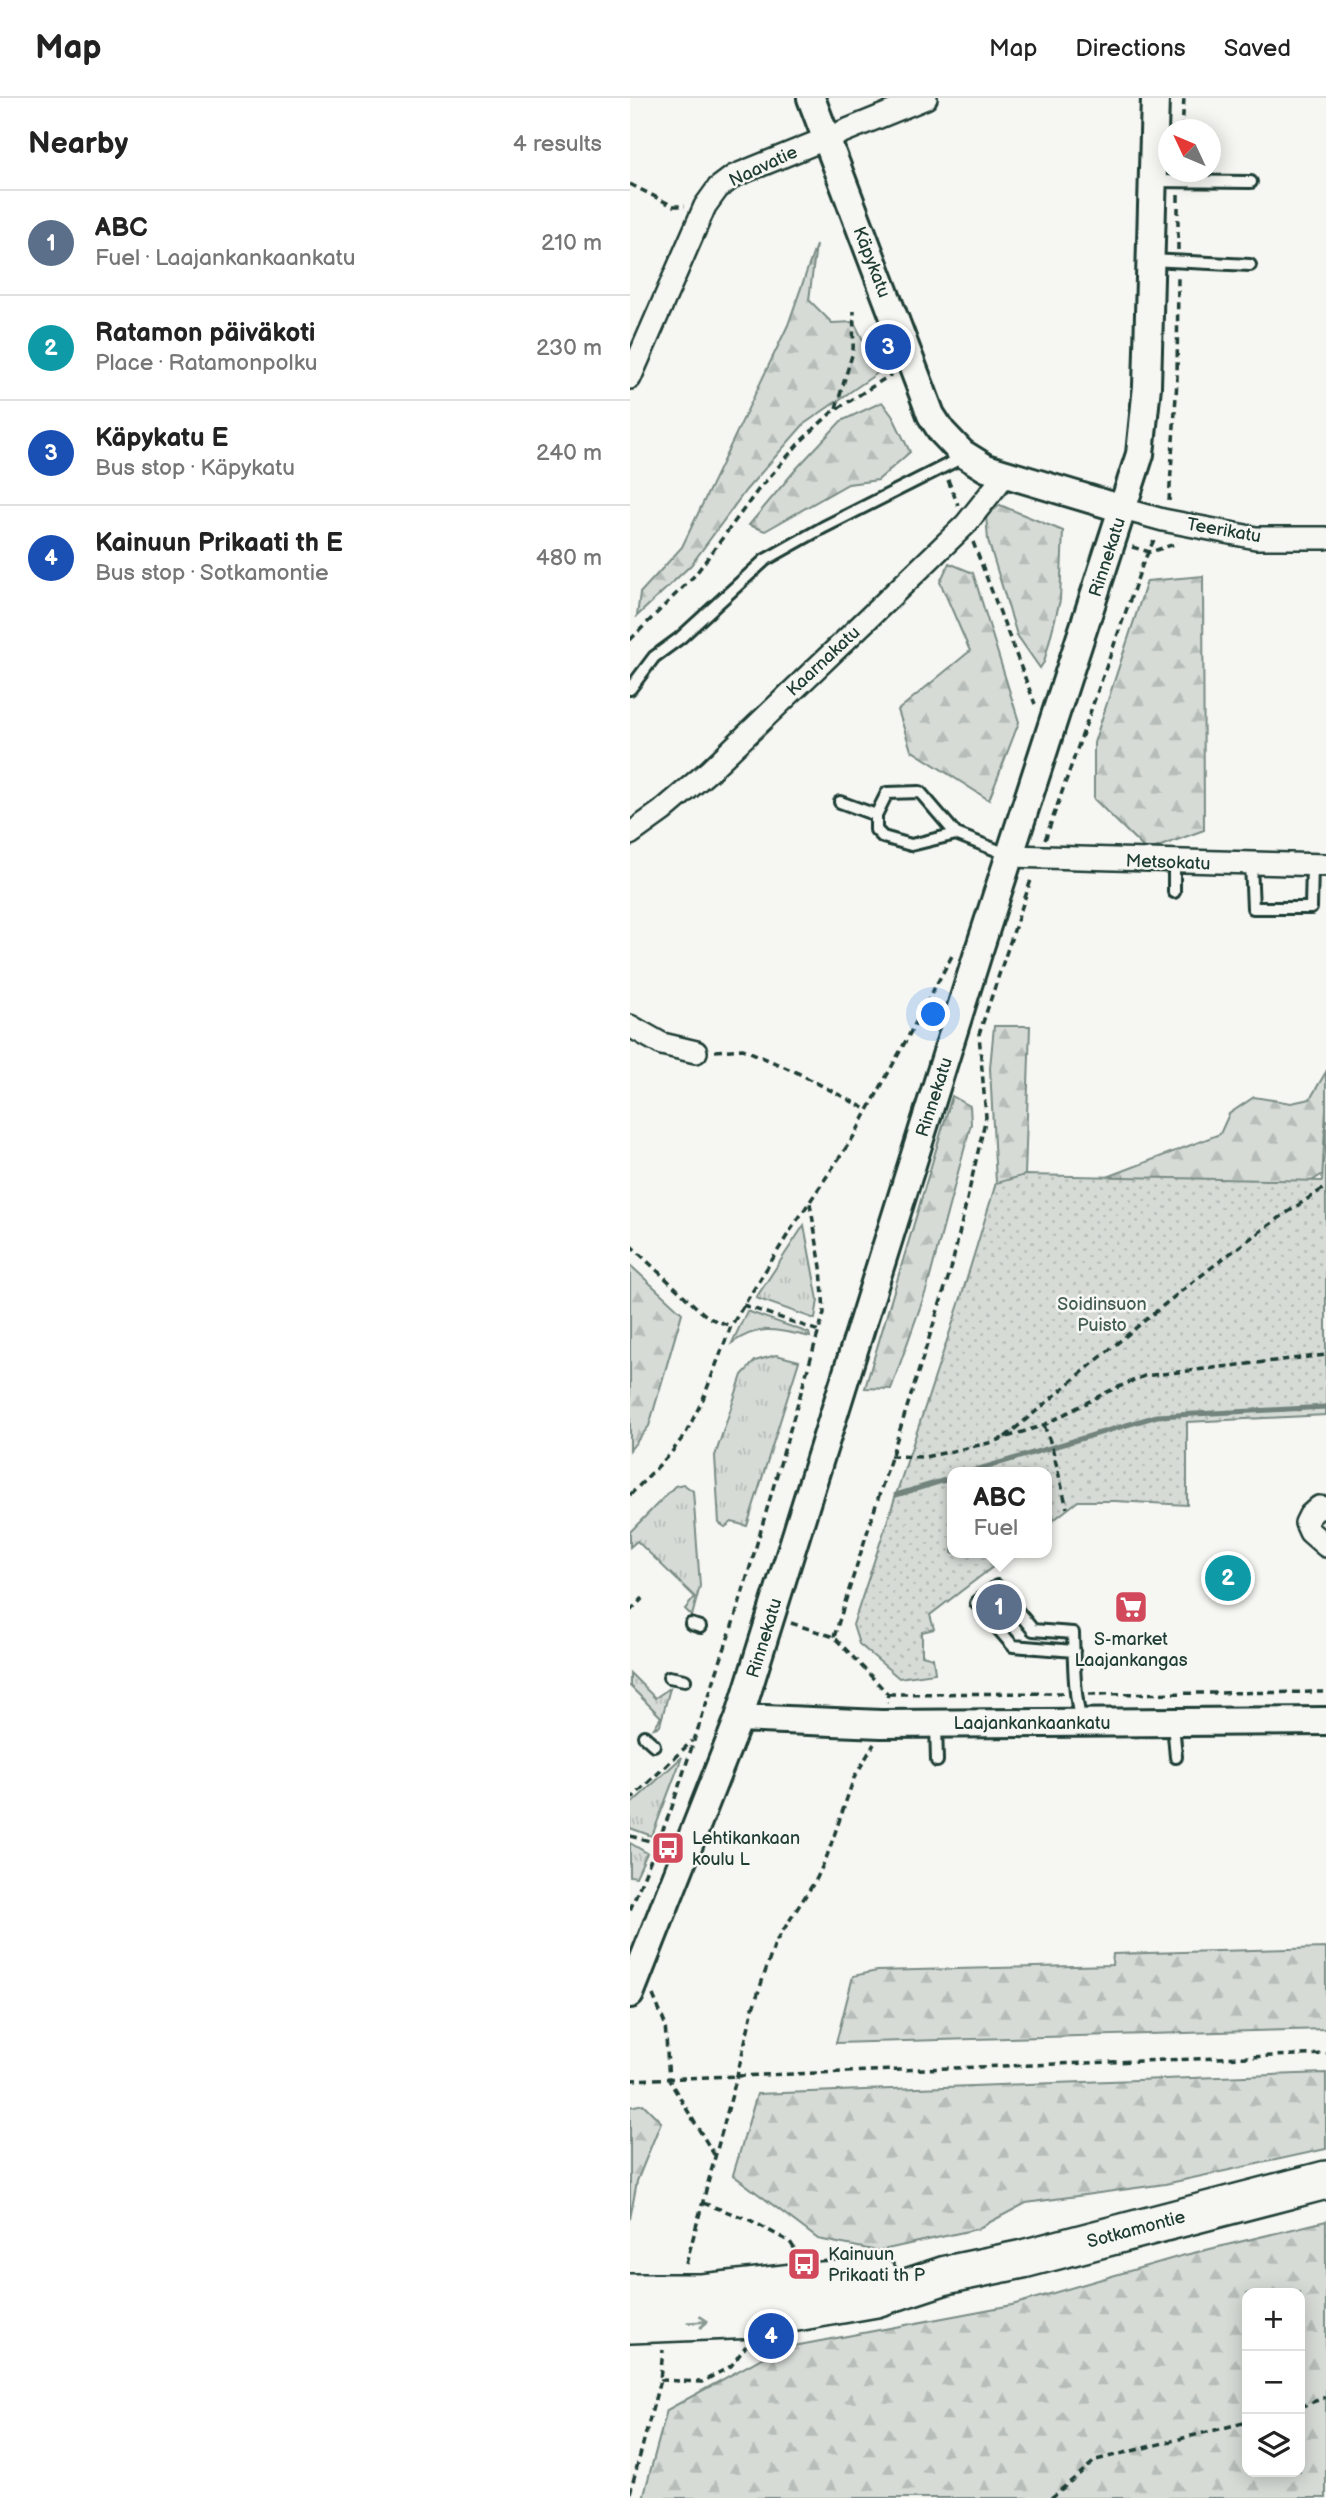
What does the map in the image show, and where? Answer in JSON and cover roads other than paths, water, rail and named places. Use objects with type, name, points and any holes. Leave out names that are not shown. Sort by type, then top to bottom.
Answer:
[{"type":"highway","name":"Sotkamontie","points":[[630,2324],[756,2319],[876,2298],[946,2275],[1023,2259],[1326,2180]]},
{"type":"highway","name":"Sotkamontie","points":[[630,2293],[702,2293],[794,2283],[946,2275]]},
{"type":"street","name":"Käpykatu","points":[[811,98],[931,415],[957,460],[1123,509]]},
{"type":"street","name":"Naavatie","points":[[630,378],[705,206],[718,188],[734,176],[926,98]]},
{"type":"street","name":"Rinnekatu","points":[[635,1982],[739,1718],[1045,743],[1140,454],[1145,421],[1155,98]]},
{"type":"street","name":"Kaarnakatu","points":[[630,834],[709,771],[966,524],[1005,475]]},
{"type":"street","name":"Teerikatu","points":[[1123,509],[1163,520],[1256,538],[1326,538]]},
{"type":"street","name":"Metsokatu","points":[[1010,856],[1319,865]]},
{"type":"street","points":[[630,1026],[662,1044],[696,1052]]},
{"type":"street","points":[[1326,1508],[1319,1507],[1306,1523],[1310,1532],[1326,1546]]},
{"type":"street","name":"Laajankankaankatu","points":[[739,1718],[881,1724],[1326,1720]]},
{"type":"lane","points":[[1153,181],[1251,182]]},
{"type":"lane","points":[[1150,260],[1250,265]]},
{"type":"lane","points":[[630,689],[654,657],[680,638],[765,560],[957,460]]},
{"type":"lane","points":[[956,834],[911,845],[883,837],[876,830],[876,815],[887,793],[920,792],[956,834],[1010,856]]},
{"type":"lane","points":[[840,802],[876,815]]},
{"type":"lane","points":[[1174,862],[1174,892]]},
{"type":"lane","points":[[1251,864],[1254,908],[1311,908],[1319,865]]},
{"type":"lane","points":[[1074,1651],[1013,1646],[976,1602],[997,1586],[1033,1630],[1073,1633],[1074,1651],[1074,1693],[1081,1723]]},
{"type":"lane","points":[[669,1677],[685,1681]]},
{"type":"lane","points":[[1173,1723],[1176,1758]]},
{"type":"lane","points":[[936,1724],[937,1761]]},
{"type":"lane","points":[[644,1735],[654,1745]]},
{"type":"waterway","points":[[986,1467],[1157,1416],[1326,1407]]},
{"type":"waterway","points":[[896,1495],[947,1480]]},
{"type":"place","name":"Käpykatu E","points":[[888,347]]},
{"type":"place","name":"Ratamon päiväkoti","points":[[1228,1578]]},
{"type":"place","name":"ABC","points":[[999,1607]]},
{"type":"place","name":"S-market Laajankangas","points":[[1131,1607]]},
{"type":"place","name":"Lehtikankaan koulu L","points":[[668,1848]]},
{"type":"place","name":"Kainuun Prikaati th P","points":[[804,2264]]},
{"type":"place","name":"Kainuun Prikaati th E","points":[[771,2336]]},
{"type":"park label","name":"Soidinsuon Puisto","points":[[1102,1314]]}]
